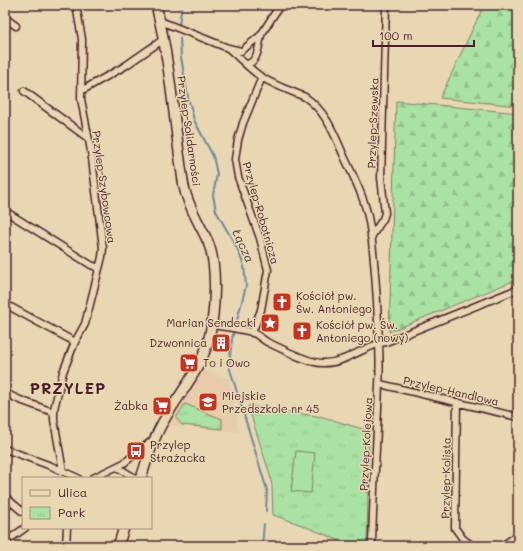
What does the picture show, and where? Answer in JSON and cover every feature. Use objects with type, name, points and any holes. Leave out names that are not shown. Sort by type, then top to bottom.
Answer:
[{"type":"main road","name":"Przylep-Solidarności","points":[[141,477],[154,439],[165,417],[203,358],[212,325],[214,269],[208,244],[184,190],[164,39],[156,5]]},
{"type":"main road","points":[[118,546],[124,529]]},
{"type":"street","name":"Przylep-Szybowcowa","points":[[63,472],[53,412],[63,372],[75,342],[85,324],[102,257],[102,241],[81,98],[82,39],[76,5]]},
{"type":"street","points":[[240,58],[243,50],[261,35],[280,5]]},
{"type":"street","name":"Przylep-Szewska","points":[[371,237],[383,219],[385,213],[381,178],[386,5]]},
{"type":"street","points":[[5,18],[16,26]]},
{"type":"street","points":[[160,21],[228,48],[243,50],[250,48],[255,54]]},
{"type":"street","points":[[255,72],[253,62],[255,54],[259,48],[261,35]]},
{"type":"street","points":[[81,92],[125,66],[164,39]]},
{"type":"street","points":[[228,48],[240,58],[242,62],[247,64],[262,78]]},
{"type":"street","points":[[247,64],[253,62]]},
{"type":"street","name":"Przylep-Szewska","points":[[262,78],[305,97],[316,105],[322,112],[330,126],[362,198],[369,222],[371,237],[379,343]]},
{"type":"street","name":"Przylep-Robotnicza","points":[[252,333],[261,310],[268,270],[260,238],[238,177],[235,159],[243,123],[262,78]]},
{"type":"street","points":[[24,91],[88,138]]},
{"type":"street","points":[[5,211],[91,265],[99,268]]},
{"type":"street","points":[[212,325],[252,333],[294,354],[320,364],[334,362],[354,356],[379,343],[386,342],[518,290]]},
{"type":"street","points":[[5,304],[75,342]]},
{"type":"street","name":"Przylep-Kolejowa","points":[[372,546],[380,384],[379,343]]},
{"type":"street","name":"Przylep-Handlowa","points":[[380,384],[518,417]]},
{"type":"street","points":[[5,393],[53,412]]},
{"type":"street","name":"Przylep-Kolista","points":[[457,402],[455,528],[463,539],[472,546]]},
{"type":"street","points":[[95,477],[117,467],[131,458],[154,439]]},
{"type":"street","points":[[5,449],[74,477]]},
{"type":"street","points":[[117,467],[133,477]]},
{"type":"street","points":[[5,497],[22,511]]},
{"type":"street","points":[[5,542],[23,529]]},
{"type":"street","points":[[66,546],[67,529]]},
{"type":"street","points":[[502,546],[518,535]]},
{"type":"shaded area","name":"Miejskie Przedszkole nr 45","points":[[203,370],[229,379],[239,432],[168,425]]},
{"type":"green space","points":[[484,5],[518,5],[518,106],[440,98]]},
{"type":"green space","points":[[396,101],[518,113],[518,279],[389,332]]},
{"type":"green space","points":[[185,404],[222,419],[222,429],[182,425],[176,418]]},
{"type":"green space","points":[[248,406],[323,417],[369,431],[367,546],[353,546],[273,515],[270,475]]},
{"type":"green space","points":[[296,451],[315,453],[311,493],[291,491]]},
{"type":"waterway","name":"Łącza","points":[[179,24],[182,5]]},
{"type":"waterway","name":"Łącza","points":[[180,38],[181,57],[188,97],[194,120],[213,156],[217,174],[213,195],[216,211],[237,248],[244,266],[246,286],[232,339],[229,366],[267,490],[266,511]]},
{"type":"waterway","name":"Łącza","points":[[262,546],[264,524]]},
{"type":"place","name":"Kościół pw. Św. Antoniego","points":[[282,302]]},
{"type":"place","name":"Marian Sendecki","points":[[270,323]]},
{"type":"place","name":"Kościół pw. Św. Antoniego (nowy)","points":[[302,331]]},
{"type":"place","name":"Dzwonnica","points":[[221,343]]},
{"type":"place","name":"To i Owo","points":[[189,363]]},
{"type":"place","name":"Miejskie Przedszkole nr 45","points":[[208,402]]},
{"type":"place","name":"Żabka","points":[[162,406]]},
{"type":"place","name":"Przylep Strażacka","points":[[136,451]]},
{"type":"district","name":"PRZYLEP","points":[[68,389]]}]
